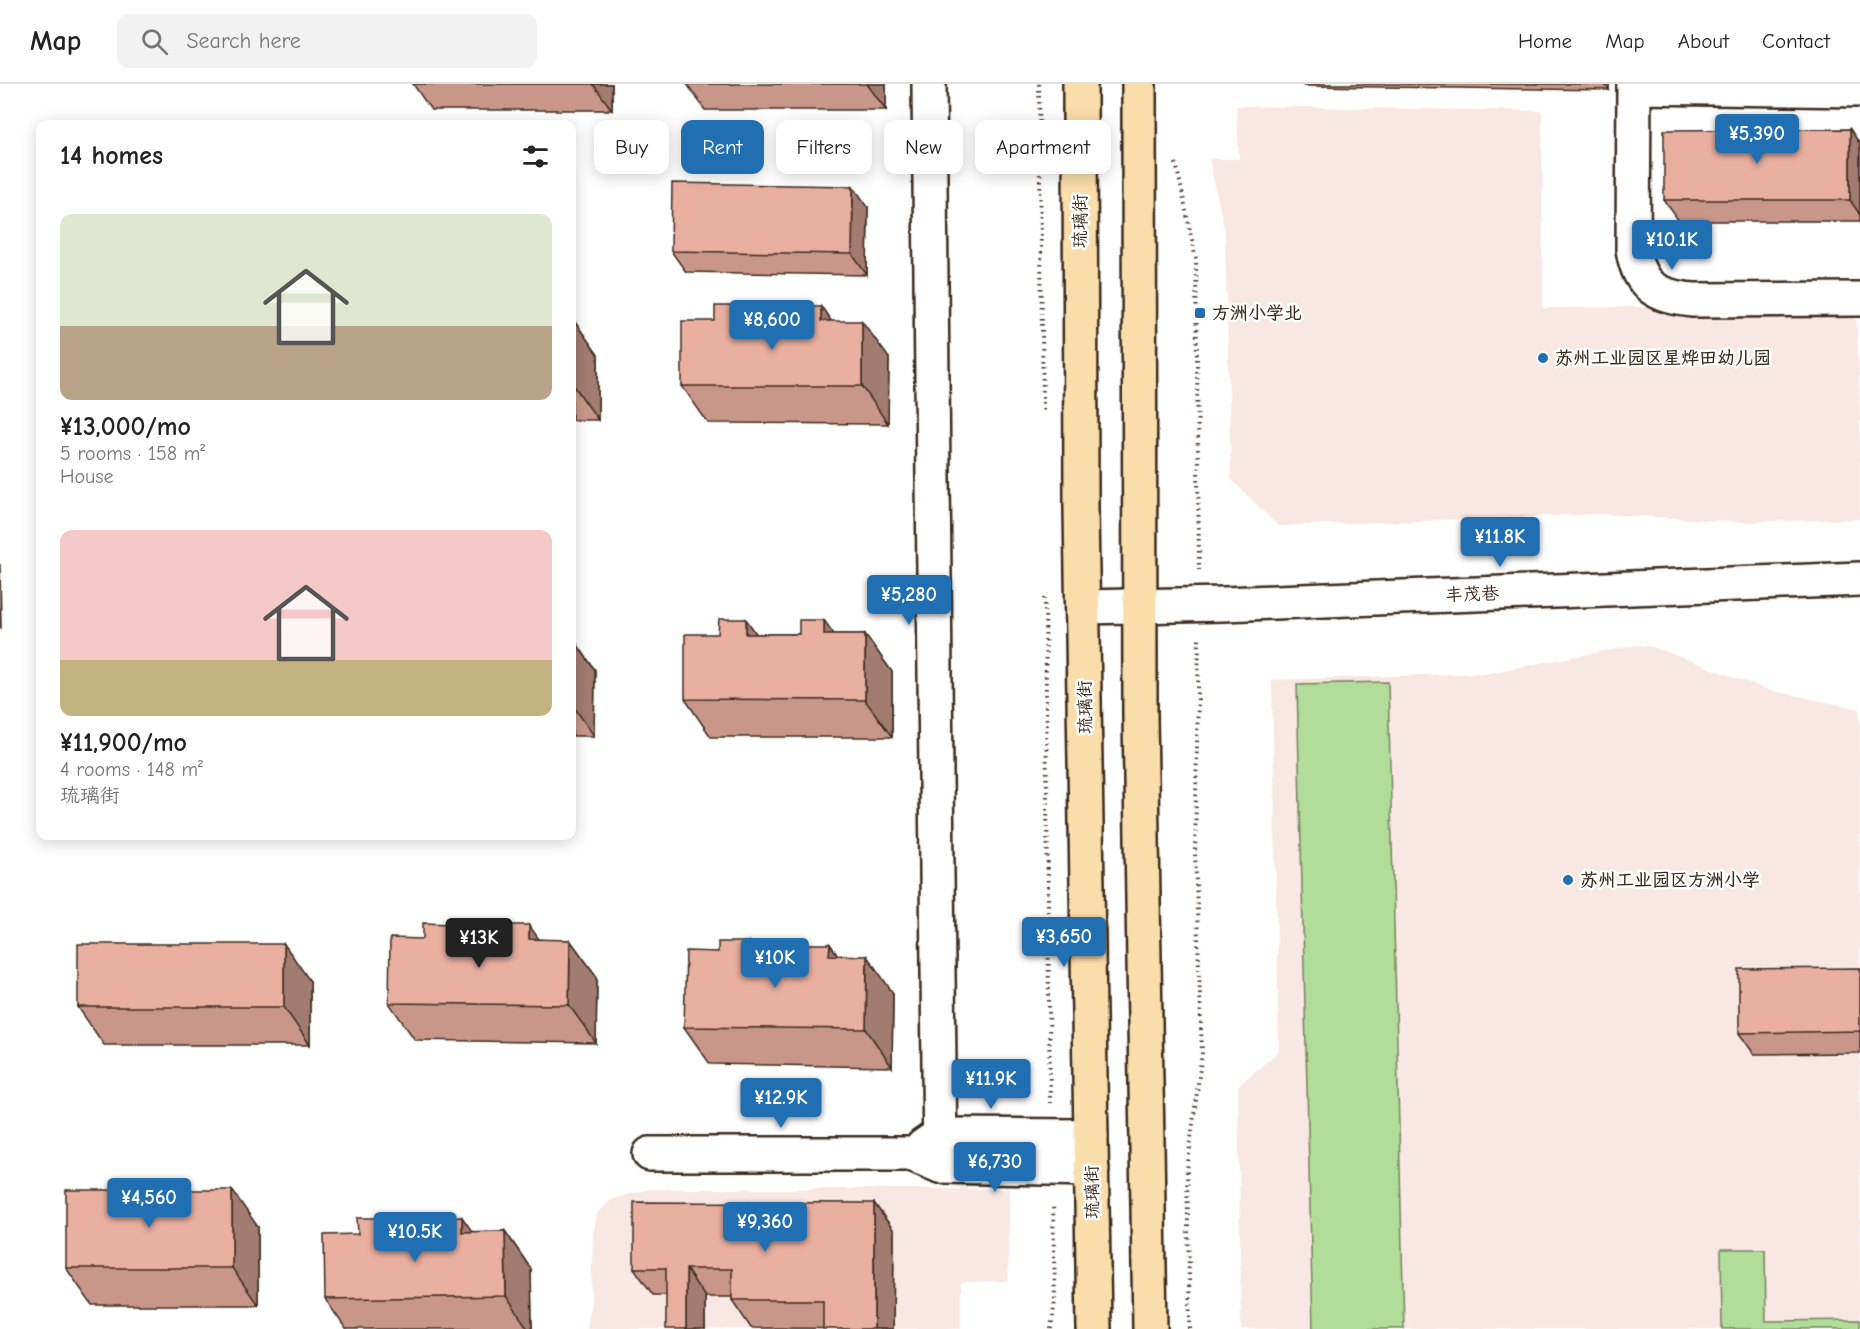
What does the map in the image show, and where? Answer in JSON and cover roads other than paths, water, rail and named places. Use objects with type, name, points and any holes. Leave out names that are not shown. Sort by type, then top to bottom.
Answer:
[{"type":"main road","name":"琉璃街","points":[[1080,84],[1081,509],[1094,1329]]},
{"type":"main road","points":[[1139,84],[1141,605],[1150,1329]]},
{"type":"street","points":[[929,84],[930,1152]]},
{"type":"street","points":[[1860,90],[1634,86],[1633,249],[1636,266],[1653,290],[1667,297],[1693,300],[1860,299]]},
{"type":"street","name":"丰茂巷","points":[[1084,606],[1199,604],[1860,579]]},
{"type":"street","points":[[650,1154],[930,1152],[1051,1136],[1091,1136]]},
{"type":"street","points":[[930,1152],[1052,1169],[1092,1169]]},
{"type":"place","name":"方洲小学北","points":[[1200,313]]},
{"type":"place","name":"苏州工业园区星烨田幼儿园","points":[[1543,358]]},
{"type":"place","name":"苏州工业园区方洲小学","points":[[1568,880]]}]
